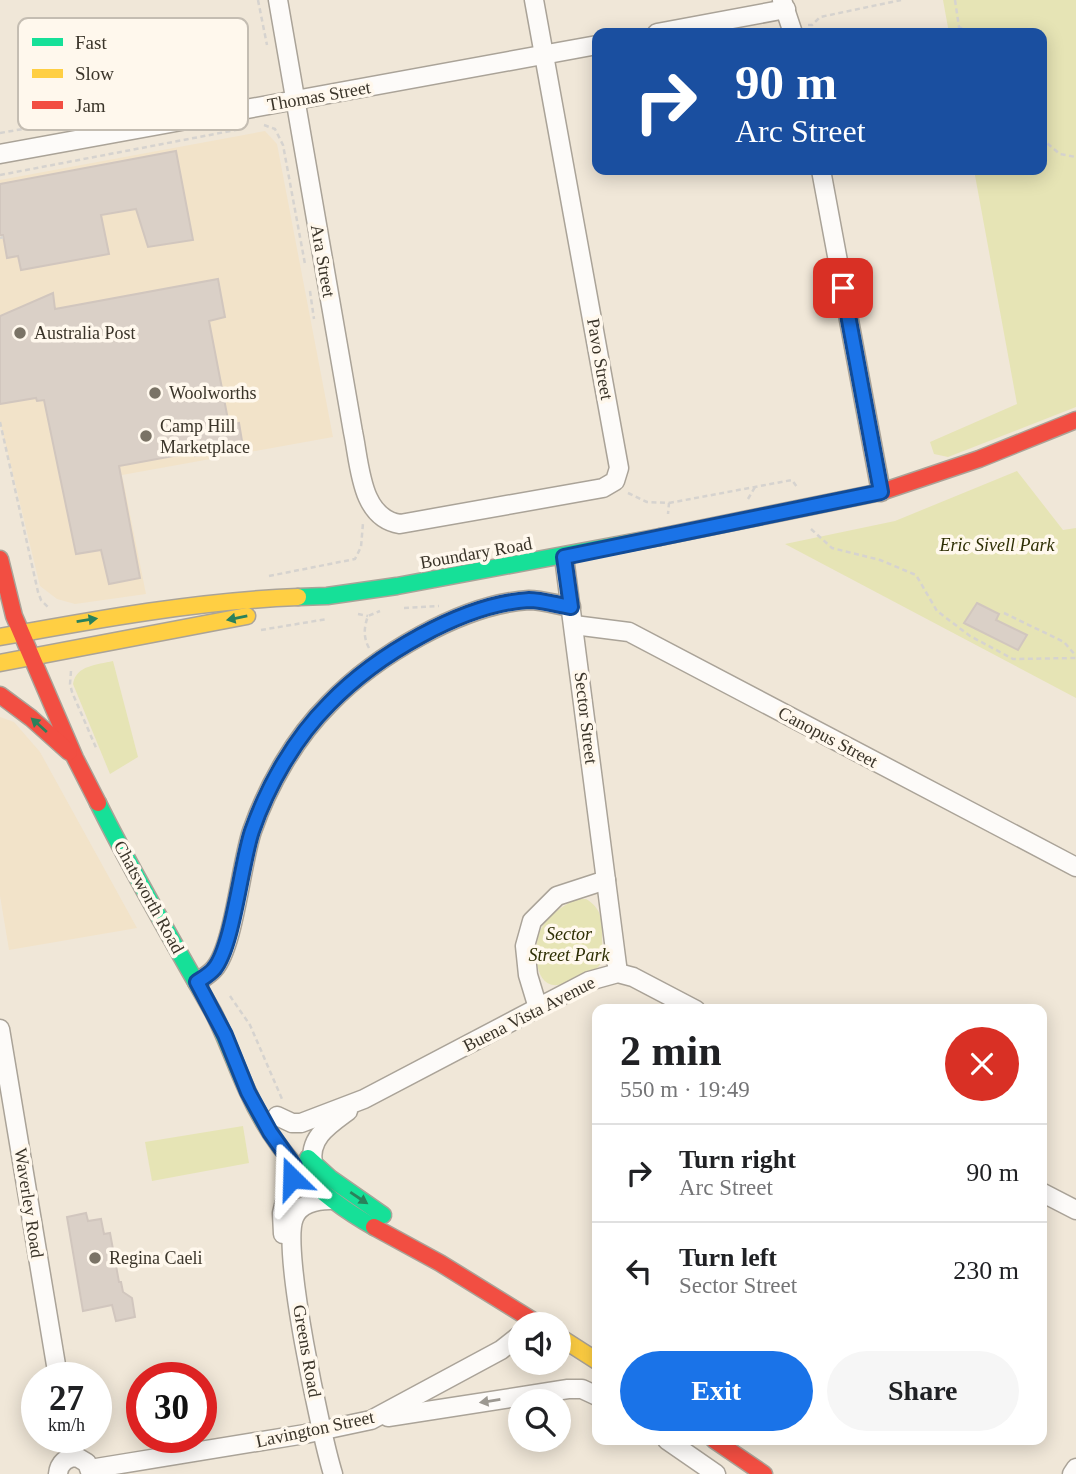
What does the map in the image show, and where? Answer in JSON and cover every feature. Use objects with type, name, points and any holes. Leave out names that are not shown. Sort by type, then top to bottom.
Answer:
[{"type":"main road","name":"Boundary Road","points":[[0,663],[249,615],[327,596],[564,557],[881,492],[979,459],[1076,420]]},
{"type":"main road","name":"Chatsworth Road","points":[[0,559],[10,605],[20,633],[75,758],[108,824],[225,1035],[248,1092],[270,1132],[294,1166],[330,1200],[440,1263],[516,1312]]},
{"type":"main road","name":"Boundary Road","points":[[0,636],[118,616],[253,599],[327,596]]},
{"type":"main road","name":"Chatsworth Road","points":[[0,695],[31,718],[75,758]]},
{"type":"main road","name":"Chatsworth Road","points":[[225,1035],[281,1110],[295,1143],[313,1164],[376,1209],[440,1263]]},
{"type":"main road","points":[[571,1344],[592,1358]]},
{"type":"main road","points":[[721,1445],[764,1474]]},
{"type":"street","name":"Ara Street","points":[[278,0],[353,432],[372,507],[372,517]]},
{"type":"street","name":"Pavo Street","points":[[534,0],[618,457],[619,468],[615,481]]},
{"type":"street","points":[[679,28],[784,4],[791,28]]},
{"type":"street","name":"Thomas Street","points":[[248,110],[592,46]]},
{"type":"street","name":"Thomas Street","points":[[0,154],[134,130]]},
{"type":"street","points":[[822,175],[881,492]]},
{"type":"street","points":[[372,517],[400,524],[603,488],[615,481]]},
{"type":"street","name":"Sector Street","points":[[564,557],[618,973]]},
{"type":"street","points":[[197,982],[214,969],[220,960],[260,808],[281,768],[305,732],[329,704],[379,663],[413,640],[460,617],[531,600],[571,607]]},
{"type":"street","name":"Canopus Street","points":[[574,625],[629,632],[1076,867]]},
{"type":"street","points":[[538,1009],[528,975],[525,946],[531,921],[557,896],[606,880]]},
{"type":"street","name":"Buena Vista Avenue","points":[[281,1110],[292,1123],[301,1123],[365,1099],[589,981],[618,973],[633,976],[685,1004]]},
{"type":"street","name":"Waverley Road","points":[[0,1029],[56,1362]]},
{"type":"street","name":"Buena Vista Avenue","points":[[313,1164],[313,1149],[317,1137],[365,1099]]},
{"type":"street","name":"Greens Road","points":[[294,1166],[282,1218],[284,1238],[293,1268],[322,1431],[333,1474]]},
{"type":"street","points":[[1047,1195],[1076,1210]]},
{"type":"street","name":"Greens Road","points":[[293,1268],[292,1228],[296,1214],[311,1202],[330,1200]]},
{"type":"street","name":"Lavington Street","points":[[91,1472],[371,1420],[508,1344]]},
{"type":"street","points":[[371,1420],[559,1390],[578,1388],[592,1394]]},
{"type":"street","points":[[674,1445],[716,1474]]},
{"type":"street","points":[[70,1453],[71,1457]]},
{"type":"street","points":[[58,1474],[60,1465],[71,1457],[83,1459],[91,1472]]},
{"type":"street","points":[[1072,1474],[1076,1468]]},
{"type":"path","points":[[258,0],[268,53]]},
{"type":"path","points":[[802,28],[812,25],[820,17],[901,0]]},
{"type":"path","points":[[955,0],[961,28]]},
{"type":"path","points":[[263,124],[275,129],[283,145],[306,270]]},
{"type":"path","points":[[0,133],[18,130]]},
{"type":"path","points":[[0,176],[234,130]]},
{"type":"path","points":[[1047,143],[1060,154],[1076,158]]},
{"type":"path","points":[[309,282],[316,326]]},
{"type":"path","points":[[0,422],[38,592],[41,600],[53,610]]},
{"type":"path","points":[[615,481],[635,498],[654,503],[669,503],[792,480],[797,486],[808,525],[832,548],[880,559],[916,575],[937,611],[970,636],[1013,659],[1076,657]]},
{"type":"path","points":[[744,504],[755,487]]},
{"type":"path","points":[[662,517],[669,512],[669,503]]},
{"type":"path","points":[[266,576],[355,559],[372,517]]},
{"type":"path","points":[[353,614],[369,616],[381,611]]},
{"type":"path","points":[[1004,613],[1064,642],[1076,657]]},
{"type":"path","points":[[369,616],[365,639],[379,663]]},
{"type":"path","points":[[258,631],[339,617]]},
{"type":"path","points":[[74,668],[70,684],[97,751]]},
{"type":"path","points":[[228,994],[250,1025],[281,1110]]},
{"type":"shaded area","points":[[265,131],[277,144],[333,437],[122,475],[146,594],[75,604],[57,599],[40,586],[0,421],[0,180]]},
{"type":"shaded area","points":[[0,717],[14,722],[40,752],[137,928],[9,950],[0,896]]},
{"type":"green space","points":[[943,0],[1076,0],[1076,407],[948,457],[934,454],[930,442],[1017,404],[975,175],[1047,175],[1047,28],[948,28]]},
{"type":"green space","name":"Eric Sivell Park","points":[[1017,471],[1063,530],[1076,528],[1076,698],[785,544],[895,521]],"holes":[[[977,604],[999,614],[996,620],[1027,635],[1018,649],[964,623]]]},
{"type":"green space","points":[[113,661],[138,757],[110,774],[73,684],[83,669]]},
{"type":"green space","name":"Sector Street Park","points":[[576,899],[586,899],[600,914],[600,965],[558,985],[549,984],[539,972],[537,962],[539,934],[553,914]]},
{"type":"green space","points":[[243,1126],[249,1163],[152,1181],[145,1142]]},
{"type":"building","points":[[176,151],[193,240],[148,247],[136,209],[101,215],[109,254],[21,270],[18,256],[7,258],[3,235],[0,235],[0,184]]},
{"type":"building","name":"Camp Hill Marketplace","points":[[218,279],[225,317],[209,321],[229,425],[239,423],[243,447],[195,456],[195,452],[119,466],[140,578],[109,584],[101,550],[76,554],[44,400],[37,401],[36,398],[0,404],[0,316],[53,293],[55,309]]},
{"type":"building","points":[[977,603],[999,614],[996,620],[1027,635],[1018,650],[964,623]]},
{"type":"building","name":"Regina Caeli","points":[[86,1213],[88,1221],[101,1219],[104,1234],[110,1233],[119,1282],[123,1292],[132,1298],[135,1317],[116,1321],[112,1305],[83,1311],[67,1217]]},
{"type":"traffic: fast","points":[[298,597],[327,596],[397,586],[660,537]]},
{"type":"traffic: fast","points":[[98,803],[139,882],[213,1012],[247,1090],[270,1133],[315,1185],[374,1227]]},
{"type":"traffic: fast","points":[[308,1158],[330,1178],[383,1215]]},
{"type":"traffic: slow","points":[[0,637],[111,617],[298,597]]},
{"type":"traffic: slow","points":[[0,663],[247,616]]},
{"type":"traffic: slow","points":[[571,1344],[592,1358]]},
{"type":"traffic: jam","points":[[660,537],[881,492],[979,459],[1076,420]]},
{"type":"traffic: jam","points":[[0,559],[14,616],[75,758],[98,803]]},
{"type":"traffic: jam","points":[[0,695],[69,752]]},
{"type":"traffic: jam","points":[[374,1227],[440,1263],[519,1312]]},
{"type":"traffic: jam","points":[[721,1445],[764,1474]]},
{"type":"place","name":"Australia Post","points":[[20,333]]},
{"type":"place","name":"Woolworths","points":[[155,393]]},
{"type":"place","name":"Camp Hill Marketplace","points":[[146,436]]},
{"type":"place","name":"Regina Caeli","points":[[95,1258]]},
{"type":"route","points":[[292,1178],[294,1166],[270,1132],[248,1092],[225,1035],[197,982],[214,969],[220,960],[251,834],[260,808],[281,768],[305,732],[329,704],[379,663],[413,640],[460,617],[506,604],[531,600],[571,607],[564,557],[881,492],[843,288]]}]
